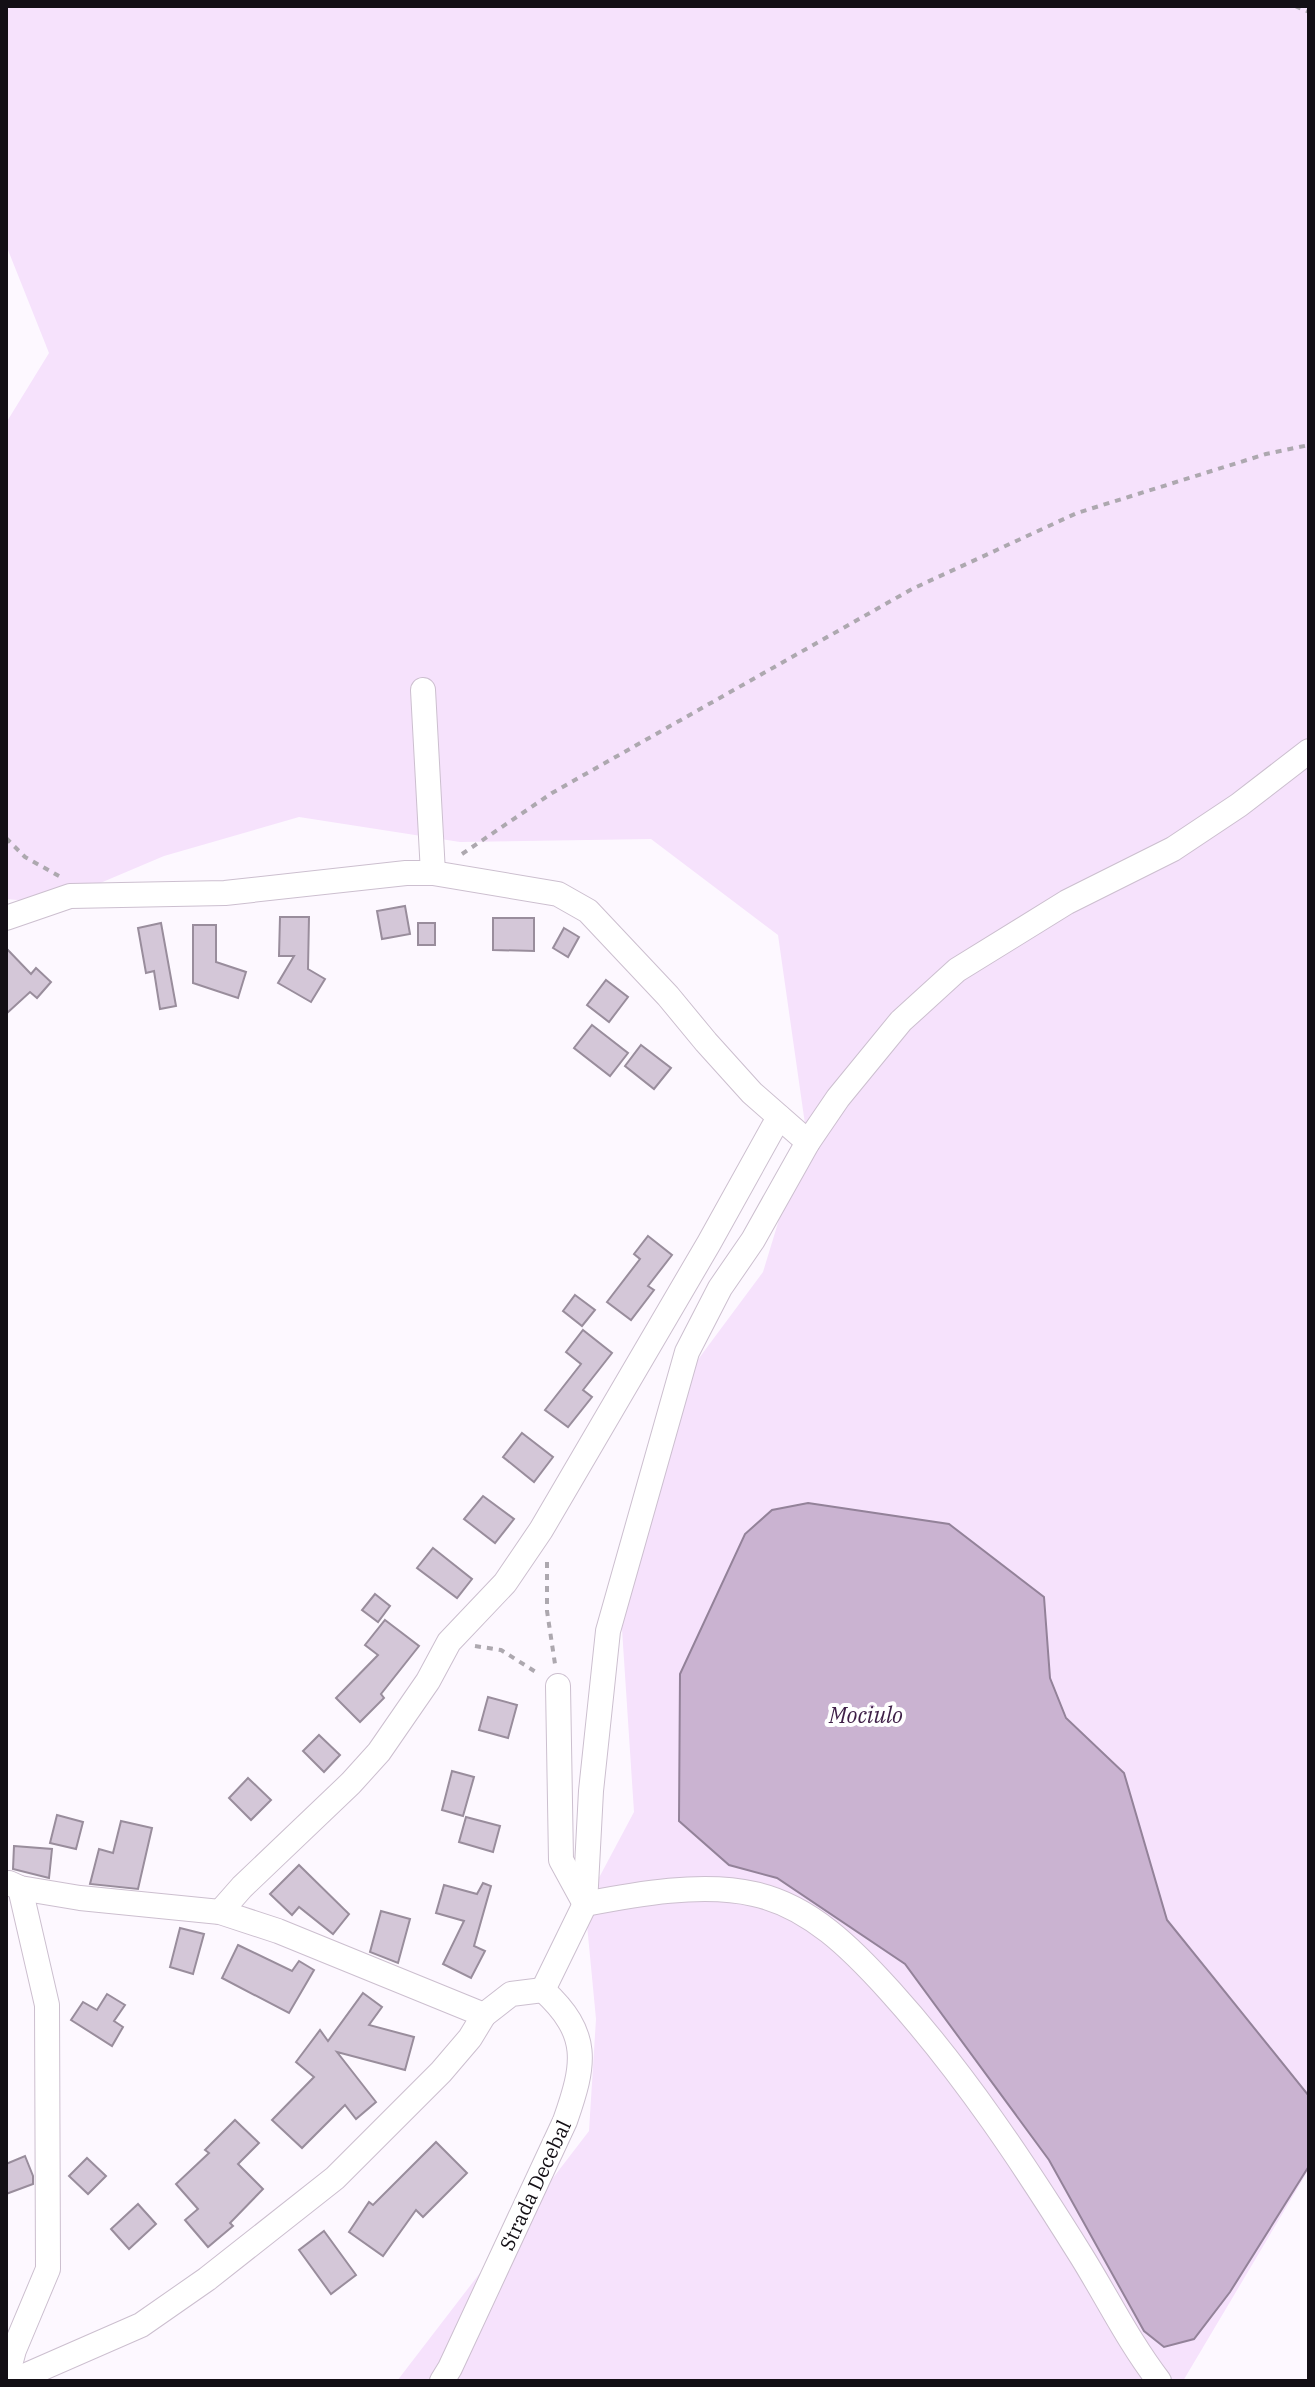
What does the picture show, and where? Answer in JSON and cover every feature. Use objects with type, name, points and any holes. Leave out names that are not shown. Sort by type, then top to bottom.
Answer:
[{"type":"street","points":[[423,690],[433,873]]},
{"type":"street","points":[[13,2381],[141,2325],[207,2279],[335,2178],[441,2072],[470,2038],[484,2015],[511,1994],[543,1990],[585,1904],[591,1791],[608,1631],[687,1352],[720,1288],[753,1240],[808,1142],[838,1098],[901,1021],[957,970],[1067,902],[1173,849],[1273,781],[1309,751]]},
{"type":"street","points":[[6,918],[70,896],[225,893],[406,873],[433,873],[558,894],[588,911],[668,996],[752,1093],[808,1142]]},
{"type":"street","points":[[220,1912],[379,1752],[428,1681],[449,1642],[505,1583],[541,1530],[779,1117]]},
{"type":"street","points":[[558,1686],[561,1860],[585,1904]]},
{"type":"street","points":[[6,2380],[14,2350],[48,2269],[47,2005],[13,1885],[80,1898],[220,1912],[278,1931],[484,2015]]},
{"type":"street","points":[[585,1904],[642,1892],[702,1890],[753,1893],[789,1906],[825,1928],[866,1965],[906,2009],[974,2094],[1042,2193],[1133,2347],[1159,2381]]},
{"type":"street","name":"Strada Decebal","points":[[442,2381],[565,2121],[579,2081],[580,2044],[564,2009],[543,1990]]},
{"type":"path","points":[[1295,6],[1309,12]]},
{"type":"path","points":[[433,873],[552,793],[912,589],[1077,513],[1266,454],[1309,445]]},
{"type":"path","points":[[6,838],[25,857],[65,878]]},
{"type":"path","points":[[541,1530],[547,1559],[547,1611],[558,1686]]},
{"type":"path","points":[[449,1642],[501,1650],[558,1686]]},
{"type":"shaded area","points":[[6,6],[1309,6],[1309,2169],[1183,2381],[397,2381],[589,2131],[596,2019],[585,1904],[634,1812],[617,1553],[659,1412],[763,1272],[806,1131],[778,935],[651,839],[460,842],[299,817],[164,856],[53,903],[6,899],[6,423],[49,353],[6,245]]},
{"type":"water","name":"Mociulo","points":[[808,1503],[949,1524],[1044,1597],[1050,1678],[1066,1718],[1124,1773],[1167,1920],[1309,2096],[1309,2166],[1230,2292],[1194,2339],[1164,2347],[1144,2331],[1049,2160],[905,1964],[777,1878],[729,1865],[679,1821],[680,1674],[745,1534],[772,1510]]},
{"type":"building","points":[[405,906],[410,934],[382,939],[377,911]]},
{"type":"building","points":[[280,917],[309,917],[308,969],[325,979],[311,1002],[278,983],[294,956],[279,956]]},
{"type":"building","points":[[493,918],[534,918],[534,951],[493,950]]},
{"type":"building","points":[[161,923],[176,1006],[160,1009],[154,971],[146,973],[138,928]]},
{"type":"building","points":[[418,923],[435,923],[435,945],[418,945]]},
{"type":"building","points":[[193,925],[216,925],[216,962],[246,972],[238,998],[193,983]]},
{"type":"building","points":[[564,928],[579,937],[568,957],[553,948]]},
{"type":"building","points":[[6,948],[31,974],[36,968],[51,982],[37,998],[30,992],[6,1014]]},
{"type":"building","points":[[606,980],[628,997],[609,1022],[587,1005]]},
{"type":"building","points":[[592,1025],[628,1053],[610,1076],[574,1048]]},
{"type":"building","points":[[641,1045],[671,1068],[654,1089],[625,1066]]},
{"type":"building","points":[[648,1236],[672,1255],[648,1286],[654,1290],[631,1320],[607,1302],[640,1259],[634,1254]]},
{"type":"building","points":[[575,1295],[595,1310],[582,1326],[563,1311]]},
{"type":"building","points":[[583,1330],[612,1353],[583,1390],[592,1397],[568,1427],[545,1410],[581,1364],[566,1352]]},
{"type":"building","points":[[522,1433],[553,1457],[534,1482],[503,1457]]},
{"type":"building","points":[[483,1496],[514,1519],[495,1543],[464,1519]]},
{"type":"building","points":[[433,1548],[472,1579],[457,1598],[417,1568]]},
{"type":"building","points":[[375,1594],[390,1606],[378,1622],[362,1610]]},
{"type":"building","points":[[385,1620],[419,1646],[381,1694],[384,1698],[360,1722],[336,1698],[378,1655],[365,1645]]},
{"type":"building","points":[[488,1697],[517,1705],[508,1738],[479,1730]]},
{"type":"building","points":[[319,1735],[340,1755],[324,1772],[303,1751]]},
{"type":"building","points":[[452,1771],[474,1777],[463,1816],[442,1810]]},
{"type":"building","points":[[248,1778],[271,1800],[251,1820],[229,1798]]},
{"type":"building","points":[[57,1815],[83,1822],[76,1849],[50,1843]]},
{"type":"building","points":[[466,1817],[500,1826],[493,1852],[459,1842]]},
{"type":"building","points":[[121,1821],[152,1828],[138,1889],[90,1884],[99,1849],[113,1853]]},
{"type":"building","points":[[14,1846],[52,1849],[49,1878],[13,1869]]},
{"type":"building","points":[[299,1865],[349,1914],[333,1934],[299,1907],[292,1915],[270,1894]]},
{"type":"building","points":[[483,1883],[491,1886],[474,1946],[485,1951],[471,1978],[443,1964],[464,1921],[436,1913],[444,1885],[477,1894]]},
{"type":"building","points":[[381,1911],[410,1919],[398,1963],[370,1952]]},
{"type":"building","points":[[180,1928],[204,1934],[193,1974],[170,1967]]},
{"type":"building","points":[[238,1945],[292,1971],[299,1961],[314,1970],[289,2013],[222,1978]]},
{"type":"building","points":[[363,1993],[382,2007],[369,2025],[414,2037],[405,2070],[337,2052],[376,2102],[356,2119],[345,2105],[302,2148],[272,2120],[314,2077],[296,2062],[320,2030],[328,2041]]},
{"type":"building","points":[[107,1994],[125,2005],[114,2021],[123,2027],[112,2046],[71,2020],[83,2002],[97,2010]]},
{"type":"building","points":[[235,2120],[259,2143],[238,2164],[263,2189],[230,2223],[233,2226],[208,2247],[185,2220],[198,2209],[176,2184],[209,2153],[205,2150]]},
{"type":"building","points":[[436,2142],[467,2173],[423,2217],[416,2210],[383,2256],[349,2232],[369,2202],[373,2205]]},
{"type":"building","points":[[25,2156],[33,2184],[6,2194],[6,2164]]},
{"type":"building","points":[[87,2158],[106,2176],[88,2194],[69,2176]]},
{"type":"building","points":[[138,2204],[156,2224],[129,2249],[111,2229]]},
{"type":"building","points":[[324,2231],[356,2275],[331,2294],[299,2250]]}]
